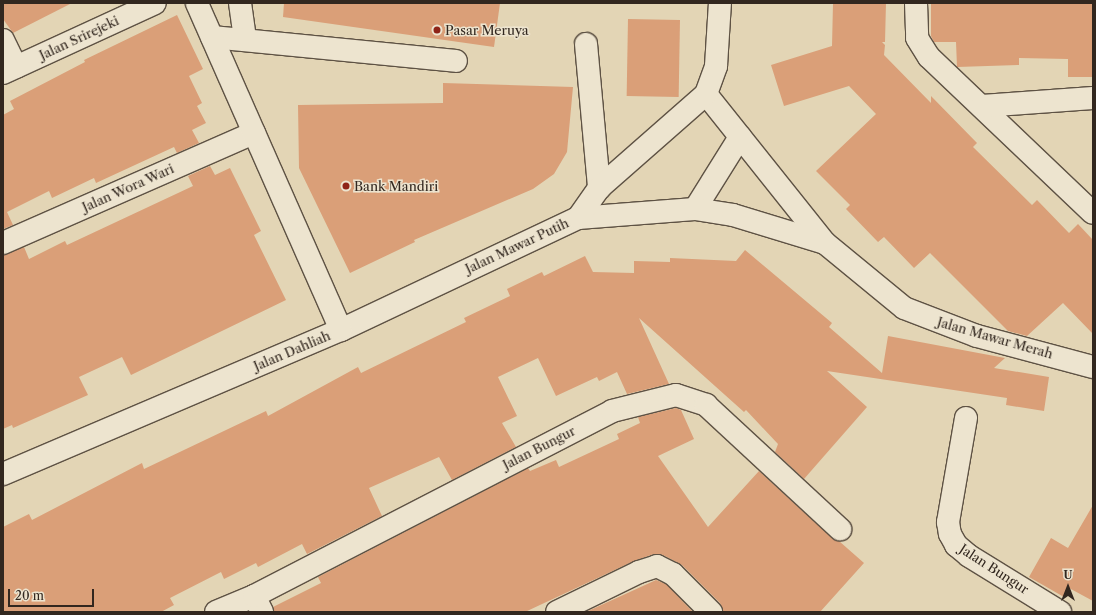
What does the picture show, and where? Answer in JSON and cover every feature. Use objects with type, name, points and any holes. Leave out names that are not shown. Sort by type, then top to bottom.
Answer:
[{"type":"street","name":"Jalan Srirejeki","points":[[9,70],[155,3]]},
{"type":"street","name":"Jalan Dahliah","points":[[3,474],[341,330],[197,3]]},
{"type":"street","points":[[240,3],[245,40]]},
{"type":"street","name":"Jalan Mawar Putih","points":[[341,330],[578,218],[599,188],[706,94],[716,66],[720,3]]},
{"type":"street","points":[[916,3],[917,38],[942,72],[982,106],[1093,212]]},
{"type":"street","points":[[212,37],[456,61]]},
{"type":"street","points":[[3,40],[9,70]]},
{"type":"street","points":[[586,44],[599,188]]},
{"type":"street","name":"Jalan Mawar Merah","points":[[706,94],[825,243],[904,308],[977,336],[1093,367]]},
{"type":"street","points":[[982,106],[1093,98]]},
{"type":"street","name":"Jalan Wora Wari","points":[[3,243],[254,132]]},
{"type":"street","points":[[694,209],[740,137]]},
{"type":"street","name":"Jalan Mawar Merah","points":[[578,218],[694,209],[733,215],[825,243]]},
{"type":"street","name":"Jalan Bungur","points":[[216,612],[258,604],[612,411],[676,395],[706,405],[840,529]]},
{"type":"street","name":"Jalan Bungur","points":[[966,418],[948,522],[950,534],[956,545],[969,556],[1060,612]]},
{"type":"street","points":[[557,612],[638,572],[657,566],[674,574],[711,612]]},
{"type":"building","points":[[3,3],[72,3],[13,33],[3,19]]},
{"type":"building","name":"Pasar Meruya","points":[[284,3],[500,3],[494,47],[283,17]]},
{"type":"building","points":[[833,3],[886,3],[885,42],[882,42],[885,45],[884,55],[931,103],[931,96],[977,143],[973,147],[1032,205],[1037,200],[1069,233],[1078,224],[1093,240],[1093,334],[1063,303],[1027,336],[1008,331],[930,253],[914,268],[884,237],[878,242],[846,209],[850,205],[816,171],[876,114],[849,86],[784,106],[771,65],[832,46]]},
{"type":"building","points":[[931,3],[1093,3],[1093,77],[1068,77],[1068,59],[1019,58],[1019,65],[957,67],[956,42],[934,42],[931,36]]},
{"type":"building","points":[[177,15],[203,69],[189,76],[202,103],[197,106],[206,123],[192,130],[199,143],[177,153],[174,147],[96,183],[94,178],[52,198],[49,191],[7,212],[13,225],[3,229],[3,115],[14,109],[10,101],[85,62],[84,60]]},
{"type":"building","points":[[628,19],[680,20],[679,97],[627,96]]},
{"type":"building","points":[[443,83],[573,87],[567,152],[554,174],[533,189],[414,240],[415,242],[350,273],[299,168],[298,105],[443,103]]},
{"type":"building","points":[[210,166],[215,175],[230,168],[261,231],[254,235],[286,300],[131,375],[122,357],[79,377],[88,395],[13,428],[12,425],[3,429],[3,255],[24,247],[29,259],[65,241],[67,245],[193,186],[188,176]]},
{"type":"building","points":[[745,250],[832,323],[829,327],[882,373],[888,336],[1005,358],[994,368],[1049,377],[1044,411],[1006,405],[1007,398],[827,371],[867,407],[804,479],[775,452],[778,444],[746,410],[744,412],[639,318],[669,384],[627,394],[617,372],[599,381],[597,377],[556,396],[538,358],[498,377],[517,416],[502,423],[516,447],[452,480],[439,457],[369,488],[382,516],[307,554],[302,544],[258,567],[256,563],[224,579],[221,572],[170,598],[174,605],[161,612],[3,612],[3,527],[29,514],[32,520],[142,463],[144,469],[266,411],[268,416],[358,367],[361,373],[466,322],[464,318],[510,296],[507,289],[542,272],[544,276],[585,256],[593,272],[634,273],[634,261],[670,262],[670,258],[736,261]]},
{"type":"building","points":[[676,408],[681,410],[694,439],[658,456],[708,527],[759,471],[832,538],[839,541],[864,563],[820,612],[723,612],[720,603],[682,565],[663,555],[654,554],[634,561],[525,612],[274,612],[273,607],[321,583],[318,577],[528,468],[530,471],[556,460],[559,467],[619,439],[617,434],[640,423],[638,417]]},
{"type":"building","points":[[1093,505],[1093,601],[1069,588],[1064,597],[1029,577],[1051,538],[1068,548]]},
{"type":"building","points":[[656,580],[666,584],[693,612],[586,612]]},
{"type":"place","name":"Pasar Meruya","points":[[437,30]]},
{"type":"place","name":"Bank Mandiri","points":[[346,186]]}]
